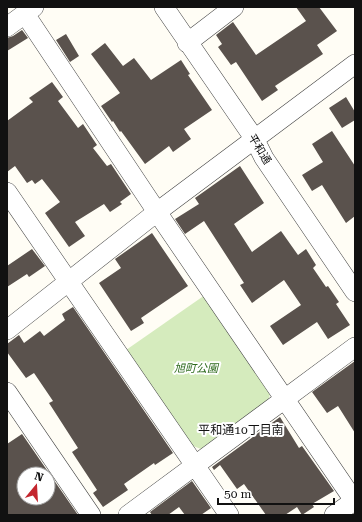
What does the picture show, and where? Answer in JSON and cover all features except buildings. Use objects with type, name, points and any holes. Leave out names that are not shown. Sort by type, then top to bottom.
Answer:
[{"type":"street","name":"平和通","points":[[164,7],[187,43],[254,138],[264,158],[355,292]]},
{"type":"street","points":[[187,43],[234,7]]},
{"type":"street","points":[[7,28],[30,10],[157,212],[355,502],[334,515]]},
{"type":"street","points":[[7,330],[157,212],[355,64]]},
{"type":"street","points":[[7,192],[229,515]]},
{"type":"street","points":[[128,515],[355,347]]},
{"type":"street","points":[[7,392],[91,515]]},
{"type":"green space","name":"旭町公園","points":[[205,295],[270,394],[268,402],[201,449],[193,446],[126,350]]},
{"type":"district","name":"平和通10丁目南","points":[[241,430]]}]
